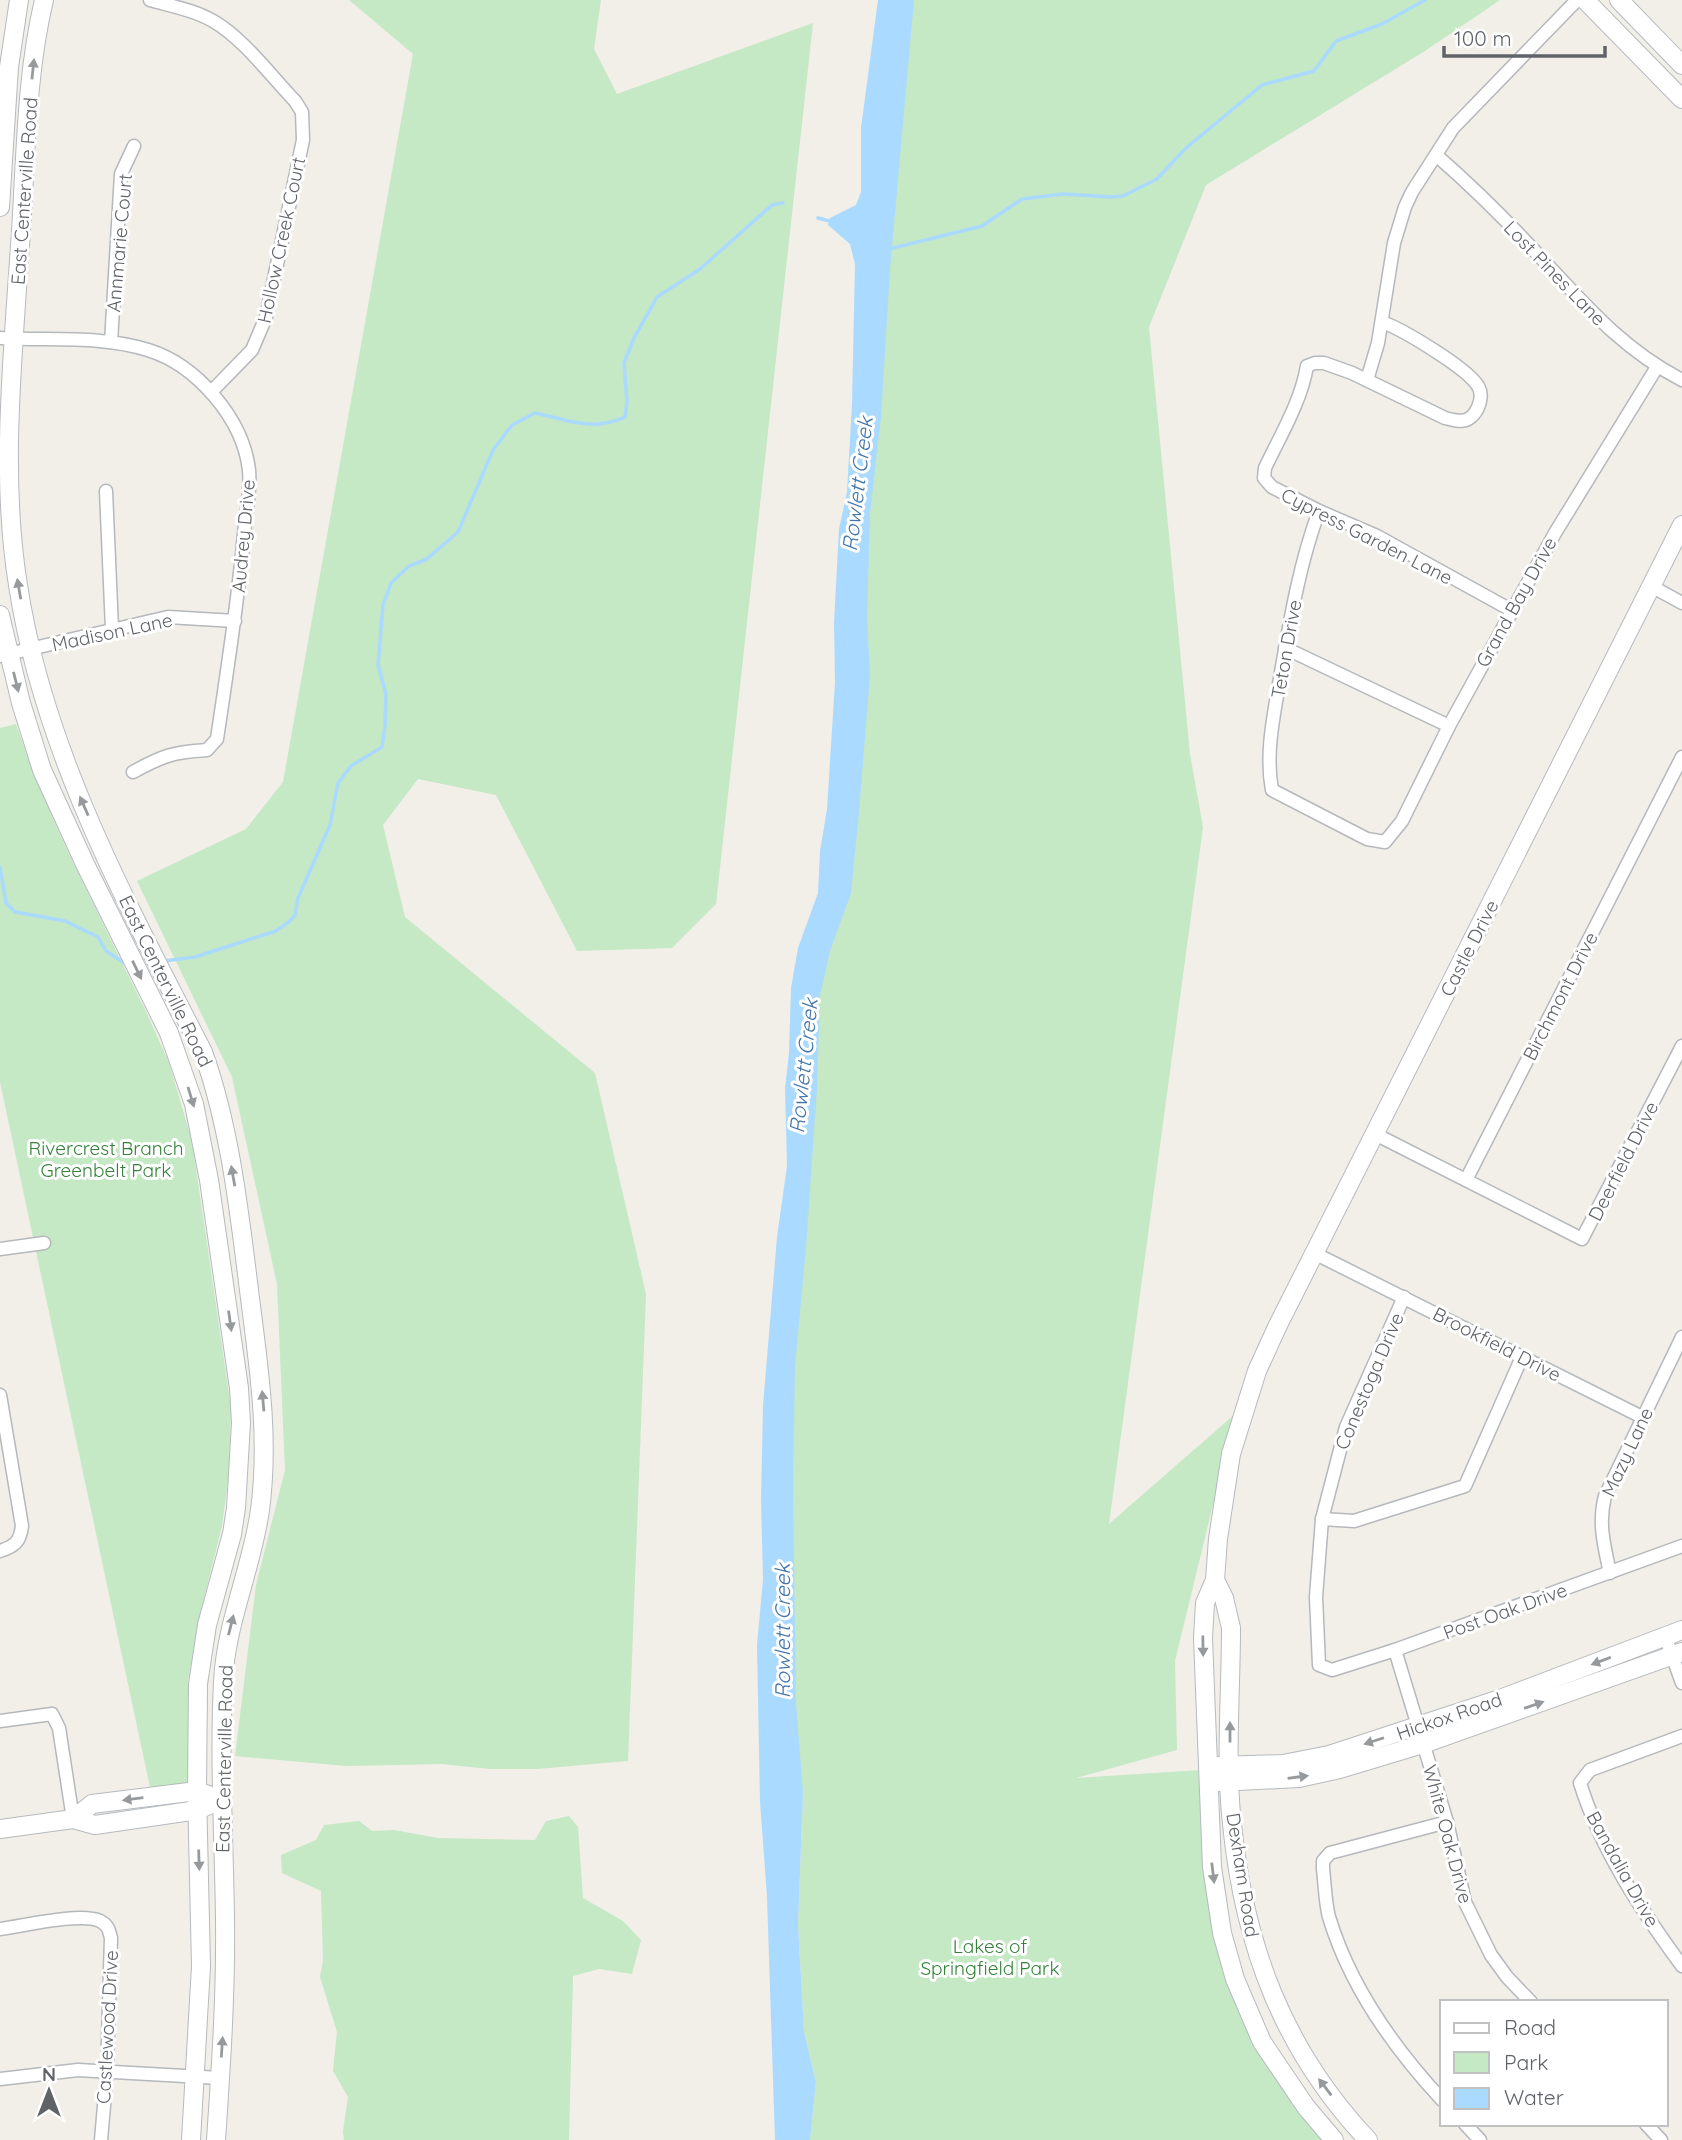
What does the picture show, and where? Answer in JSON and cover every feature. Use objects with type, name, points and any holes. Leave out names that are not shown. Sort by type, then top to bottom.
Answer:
[{"type":"main road","name":"East Centerville Road","points":[[0,207],[9,66],[19,0]]},
{"type":"main road","name":"East Centerville Road","points":[[44,0],[32,65],[8,339],[13,541],[18,586],[41,687],[68,769],[127,899],[203,1052],[213,1079],[233,1176],[265,1428],[260,1510],[223,1668],[225,1968],[215,2140]]},
{"type":"main road","points":[[1585,0],[1682,99]]},
{"type":"main road","points":[[1606,0],[1666,48]]},
{"type":"main road","points":[[1619,0],[1682,65]]},
{"type":"main road","name":"Castle Drive","points":[[1257,1371],[1682,525]]},
{"type":"main road","name":"East Centerville Road","points":[[0,615],[4,655],[42,770],[169,1033],[186,1079],[201,1133],[230,1322],[241,1423],[232,1534],[207,1625],[201,1657],[197,1712],[201,1966],[191,2140]]},
{"type":"main road","name":"Dexham Road","points":[[1257,1371],[1231,1454],[1218,1539],[1215,1580],[1205,1603],[1203,1638],[1212,1867],[1222,1933],[1235,1979],[1262,2042],[1306,2107],[1334,2140]]},
{"type":"main road","name":"Dexham Road","points":[[1215,1580],[1224,1598],[1231,1628],[1232,1824],[1251,1934],[1275,2003],[1306,2060],[1354,2126],[1368,2140]]},
{"type":"main road","name":"Hickox Road","points":[[1230,1774],[1329,1755],[1500,1699],[1674,1633]]},
{"type":"main road","name":"Hickox Road","points":[[1209,1774],[1299,1778],[1340,1769],[1423,1744],[1676,1654]]},
{"type":"main road","points":[[73,1818],[92,1804],[197,1791],[222,1799]]},
{"type":"main road","points":[[0,1829],[73,1818],[95,1825],[198,1810],[222,1799]]},
{"type":"street","name":"Hollow Creek Court","points":[[150,0],[193,12],[213,21],[231,34],[295,101],[302,112],[303,140],[263,326],[252,351],[211,392]]},
{"type":"street","points":[[1382,322],[1422,343],[1471,379],[1479,388],[1481,398],[1476,412],[1468,420],[1460,422],[1445,418],[1367,380],[1382,322],[1394,243],[1412,192],[1453,128],[1577,0]]},
{"type":"street","name":"Annmarie Court","points":[[111,342],[121,174],[134,146]]},
{"type":"street","name":"Lost Pines Lane","points":[[1436,155],[1502,218],[1608,329],[1657,367],[1682,380]]},
{"type":"street","name":"Audrey Drive","points":[[8,339],[111,342],[160,354],[175,362],[211,392],[240,437],[249,471],[235,621],[216,740],[207,750],[178,752],[160,757],[132,772]]},
{"type":"street","name":"Cypress Garden Lane","points":[[1367,380],[1324,363],[1307,366],[1305,379],[1265,468],[1264,478],[1272,486],[1377,536],[1511,610]]},
{"type":"street","name":"Grand Bay Drive","points":[[1385,842],[1402,821],[1449,726],[1555,533],[1657,367]]},
{"type":"street","points":[[106,491],[112,629]]},
{"type":"street","name":"Teton Drive","points":[[1320,511],[1306,545],[1285,648],[1271,735],[1269,774],[1272,790],[1367,839],[1385,842]]},
{"type":"street","points":[[1651,586],[1682,603]]},
{"type":"street","name":"Madison Lane","points":[[4,655],[168,617],[235,621]]},
{"type":"street","points":[[1285,648],[1449,726]]},
{"type":"street","name":"Birchmont Drive","points":[[1466,1180],[1682,758]]},
{"type":"street","name":"Deerfield Drive","points":[[1466,1180],[1582,1239],[1682,1046]]},
{"type":"street","points":[[1375,1134],[1466,1180]]},
{"type":"street","points":[[0,1249],[44,1243]]},
{"type":"street","name":"Brookfield Drive","points":[[1314,1253],[1642,1417]]},
{"type":"street","name":"Conestoga Drive","points":[[1326,1669],[1319,1665],[1317,1645],[1316,1597],[1322,1519],[1346,1427],[1404,1297]]},
{"type":"street","name":"Mazy Lane","points":[[1610,1573],[1601,1531],[1605,1496],[1682,1337]]},
{"type":"street","points":[[1322,1519],[1354,1521],[1465,1486],[1522,1357]]},
{"type":"street","points":[[0,1397],[22,1527],[21,1539],[0,1551]]},
{"type":"street","name":"Post Oak Drive","points":[[1326,1669],[1338,1668],[1395,1650],[1682,1546]]},
{"type":"street","points":[[1674,1633],[1682,1683]]},
{"type":"street","name":"White Oak Drive","points":[[1395,1650],[1447,1822],[1465,1902],[1491,1955],[1529,2000]]},
{"type":"street","points":[[0,1721],[52,1714],[59,1728],[73,1818]]},
{"type":"street","name":"Bandalia Drive","points":[[1682,1737],[1590,1770],[1580,1783],[1602,1838],[1636,1900],[1682,1966]]},
{"type":"street","points":[[1440,2098],[1384,2029],[1350,1972],[1329,1917],[1323,1861],[1330,1853],[1447,1822]]},
{"type":"street","name":"Castlewood Drive","points":[[0,1929],[84,1917],[99,1920],[108,1927],[111,1938],[107,2071],[101,2140]]},
{"type":"street","points":[[0,2078],[53,2072],[107,2071],[220,2078]]},
{"type":"street","points":[[1467,2126],[1480,2140]]},
{"type":"street","points":[[1648,2126],[1661,2140]]},
{"type":"green space","points":[[349,0],[601,0],[594,49],[617,94],[813,23],[716,904],[672,948],[577,951],[496,795],[418,779],[383,825],[405,917],[595,1073],[646,1294],[628,1761],[537,1769],[490,1769],[442,1764],[346,1766],[235,1756],[256,1585],[285,1470],[277,1284],[232,1077],[137,881],[246,829],[283,782],[413,54]]},
{"type":"green space","name":"Lakes of Springfield Park","points":[[906,0],[1500,0],[1425,51],[1206,185],[1149,327],[1190,754],[1203,827],[1109,1524],[1235,1414],[1175,1661],[1177,1750],[1076,1778],[1201,1770],[1233,1981],[1326,2140],[810,2140],[816,2082],[804,2032],[798,1924],[803,1793],[794,1794],[782,1239],[835,873],[848,560]]},
{"type":"green space","name":"Rivercrest Branch Greenbelt Park","points":[[16,724],[34,775],[67,850],[169,1063],[192,1141],[231,1408],[229,1472],[222,1526],[200,1614],[188,1681],[187,1782],[181,1787],[151,1792],[0,1082],[0,728]]},
{"type":"green space","points":[[569,1816],[578,1827],[583,1898],[623,1921],[641,1940],[632,1974],[599,1969],[573,1976],[569,2140],[344,2140],[348,2097],[333,2071],[337,2032],[320,1977],[323,1960],[321,1891],[282,1873],[281,1855],[316,1840],[324,1825],[359,1821],[372,1831],[394,1830],[438,1838],[535,1840],[546,1821]]},
{"type":"water","name":"Rowlett Creek","points":[[878,0],[914,0],[890,269],[881,417],[870,513],[867,618],[870,675],[859,812],[851,893],[830,951],[820,996],[817,1088],[795,1366],[793,1483],[796,1703],[803,1793],[798,1924],[804,2032],[816,2082],[810,2140],[775,2140],[767,1897],[760,1802],[757,1645],[763,1579],[763,1406],[777,1237],[787,1166],[785,1088],[791,988],[798,948],[818,893],[820,851],[827,809],[835,682],[834,623],[839,529],[847,492],[852,404],[855,264],[850,244],[828,225],[830,218],[856,205],[861,192],[861,128]]},
{"type":"waterway","points":[[889,249],[982,226],[1022,199],[1063,194],[1123,196],[1157,179],[1186,148],[1262,85],[1314,71],[1336,41],[1382,24],[1425,0]]},
{"type":"waterway","points":[[164,961],[195,957],[276,931],[295,915],[298,898],[330,825],[338,783],[351,766],[382,747],[386,694],[378,665],[383,605],[391,583],[409,566],[427,559],[458,532],[493,450],[512,425],[535,413],[591,424],[602,424],[625,417],[627,402],[624,363],[634,338],[657,297],[700,269],[772,205],[783,203]]},
{"type":"waterway","points":[[818,218],[833,222]]},
{"type":"waterway","points":[[0,867],[6,903],[15,912],[65,921],[98,937],[106,951],[126,964]]}]
